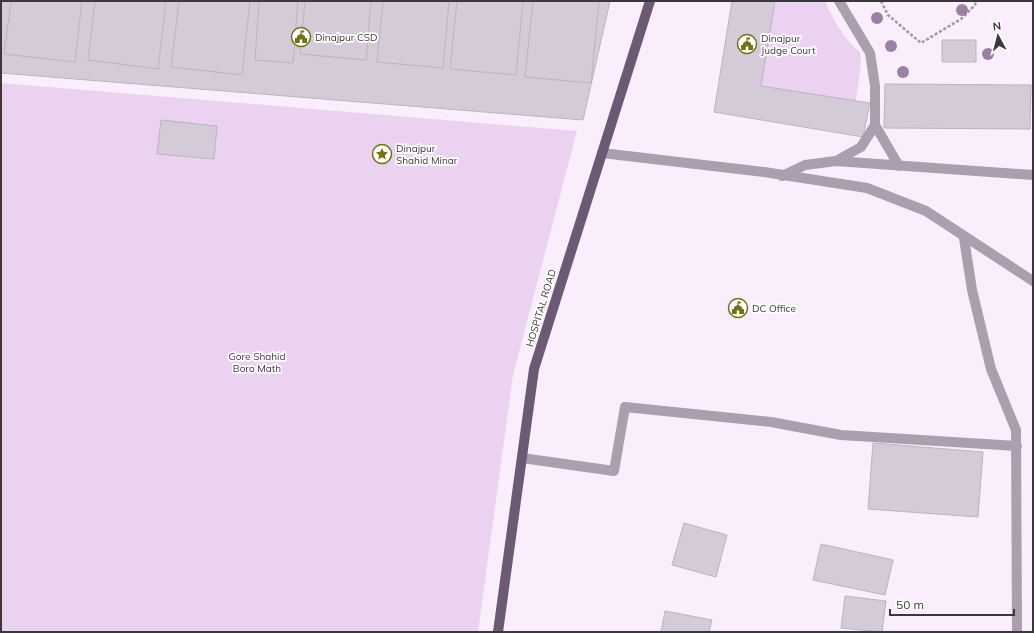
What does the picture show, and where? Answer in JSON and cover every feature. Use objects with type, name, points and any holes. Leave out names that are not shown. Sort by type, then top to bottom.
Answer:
[{"type":"main road","name":"HOSPITAL ROAD","points":[[498,632],[534,369],[650,1]]},
{"type":"street","points":[[836,161],[861,147],[875,125],[876,86],[870,53],[839,1]]},
{"type":"street","points":[[875,125],[899,166]]},
{"type":"street","points":[[602,153],[867,188],[926,211],[964,238],[1033,281]]},
{"type":"street","points":[[782,176],[805,165],[836,161],[1033,174]]},
{"type":"street","points":[[964,238],[972,290],[991,369],[1016,430],[1017,632]]},
{"type":"street","points":[[522,458],[614,471],[625,407],[771,422],[841,435],[1017,446]]},
{"type":"path","points":[[881,1],[888,15],[921,43],[961,19],[975,6],[976,1]]},
{"type":"green space","points":[[775,1],[825,1],[840,29],[860,52],[861,57],[856,101],[761,86]]},
{"type":"green space","name":"Gore Shahid Boro Math","points":[[1,83],[577,131],[513,375],[478,632],[1,632]]},
{"type":"building","name":"Dinajpur CSD","points":[[1,1],[610,1],[583,120],[1,73]]},
{"type":"building","points":[[11,1],[82,1],[75,62],[4,54]]},
{"type":"building","points":[[95,1],[166,1],[158,69],[88,60]]},
{"type":"building","points":[[179,1],[250,1],[242,75],[171,67]]},
{"type":"building","points":[[259,1],[298,1],[293,63],[255,60]]},
{"type":"building","points":[[305,1],[371,1],[366,60],[300,54]]},
{"type":"building","points":[[383,1],[449,1],[443,68],[377,62]]},
{"type":"building","points":[[457,1],[523,1],[516,75],[450,69]]},
{"type":"building","points":[[533,1],[599,1],[591,83],[525,77]]},
{"type":"building","name":"Dinajpur Judge Court","points":[[732,1],[775,1],[761,86],[870,103],[863,137],[714,112]]},
{"type":"building","points":[[942,40],[976,40],[976,62],[942,62]]},
{"type":"building","points":[[885,84],[1031,85],[1030,129],[884,128]]},
{"type":"building","points":[[161,120],[217,126],[214,159],[157,154]]},
{"type":"building","points":[[873,443],[983,452],[978,517],[868,509]]},
{"type":"building","points":[[684,523],[727,535],[716,577],[672,565]]},
{"type":"building","points":[[821,544],[893,560],[885,595],[813,580]]},
{"type":"building","points":[[845,596],[886,601],[882,632],[841,628]]},
{"type":"building","points":[[665,611],[712,620],[709,632],[661,632]]},
{"type":"place","name":"Dinajpur CSD","points":[[301,37]]},
{"type":"place","name":"Dinajpur Judge Court","points":[[747,44]]},
{"type":"place","name":"Dinajpur Shahid Minar","points":[[382,154]]},
{"type":"place","name":"DC Office","points":[[738,308]]}]
